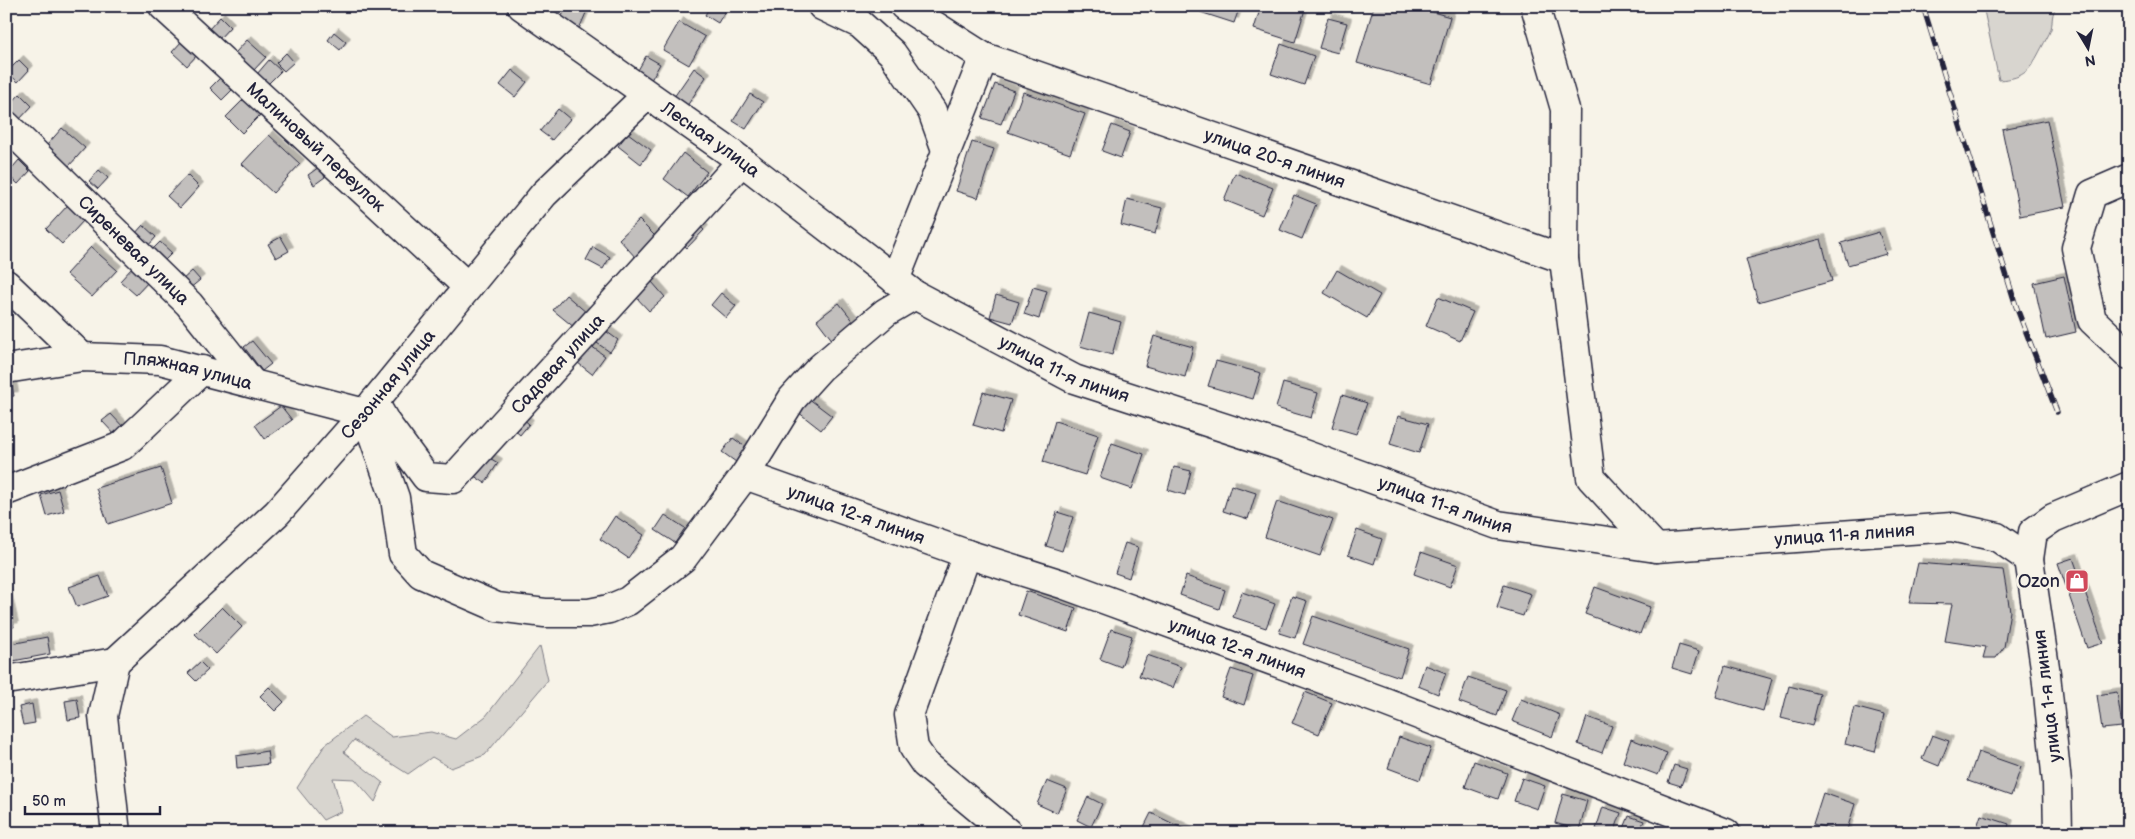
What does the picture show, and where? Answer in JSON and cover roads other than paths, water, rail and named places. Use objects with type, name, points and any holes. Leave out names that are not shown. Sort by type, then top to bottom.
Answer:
[{"type":"street","name":"Малиновый переулок","points":[[163,6],[468,287]]},
{"type":"street","name":"Лесная улица","points":[[522,6],[742,161],[905,287]]},
{"type":"street","points":[[822,6],[860,24],[892,53],[932,111],[946,150]]},
{"type":"street","name":"улица 20-я линия","points":[[904,6],[984,57],[1564,259]]},
{"type":"street","points":[[1535,6],[1565,109],[1564,259],[1591,478],[1656,548]]},
{"type":"street","points":[[370,407],[395,498],[403,554],[422,574],[497,607],[545,613],[589,613],[609,609],[628,601],[683,558],[745,475],[792,399],[820,368],[886,312],[905,287],[946,150],[984,57]]},
{"type":"street","name":"Сезонная улица","points":[[115,662],[277,514],[370,407],[544,194],[647,95]]},
{"type":"street","name":"Сиреневая улица","points":[[6,124],[189,304],[252,383]]},
{"type":"street","name":"Садовая улица","points":[[370,407],[386,423],[426,477],[453,478],[742,161]]},
{"type":"street","points":[[2129,178],[2092,194],[2076,248],[2092,320],[2129,355]]},
{"type":"street","points":[[6,284],[82,357]]},
{"type":"street","name":"улица 11-я линия","points":[[905,287],[1074,379],[1287,448],[1498,525],[1656,548],[1952,527],[1997,537],[2029,559]]},
{"type":"street","name":"Пляжная улица","points":[[6,369],[82,357],[160,360],[252,383],[370,407]]},
{"type":"street","points":[[6,491],[122,446],[202,370]]},
{"type":"street","name":"улица 12-я линия","points":[[745,475],[967,554],[1066,585],[1376,699],[1726,833]]},
{"type":"street","name":"улица 1-я линия","points":[[2058,833],[2057,783],[2046,674],[2029,559],[2033,532],[2053,518],[2129,486]]},
{"type":"street","points":[[967,554],[909,715],[910,723],[914,748],[925,764],[1008,833]]},
{"type":"street","points":[[6,680],[115,662],[103,716],[116,833]]},
{"type":"street","points":[[2042,833],[2057,783]]},
{"type":"railway","points":[[1923,6],[2016,306],[2057,412]]},
{"type":"place","name":"Ozon","points":[[2077,581]]}]
